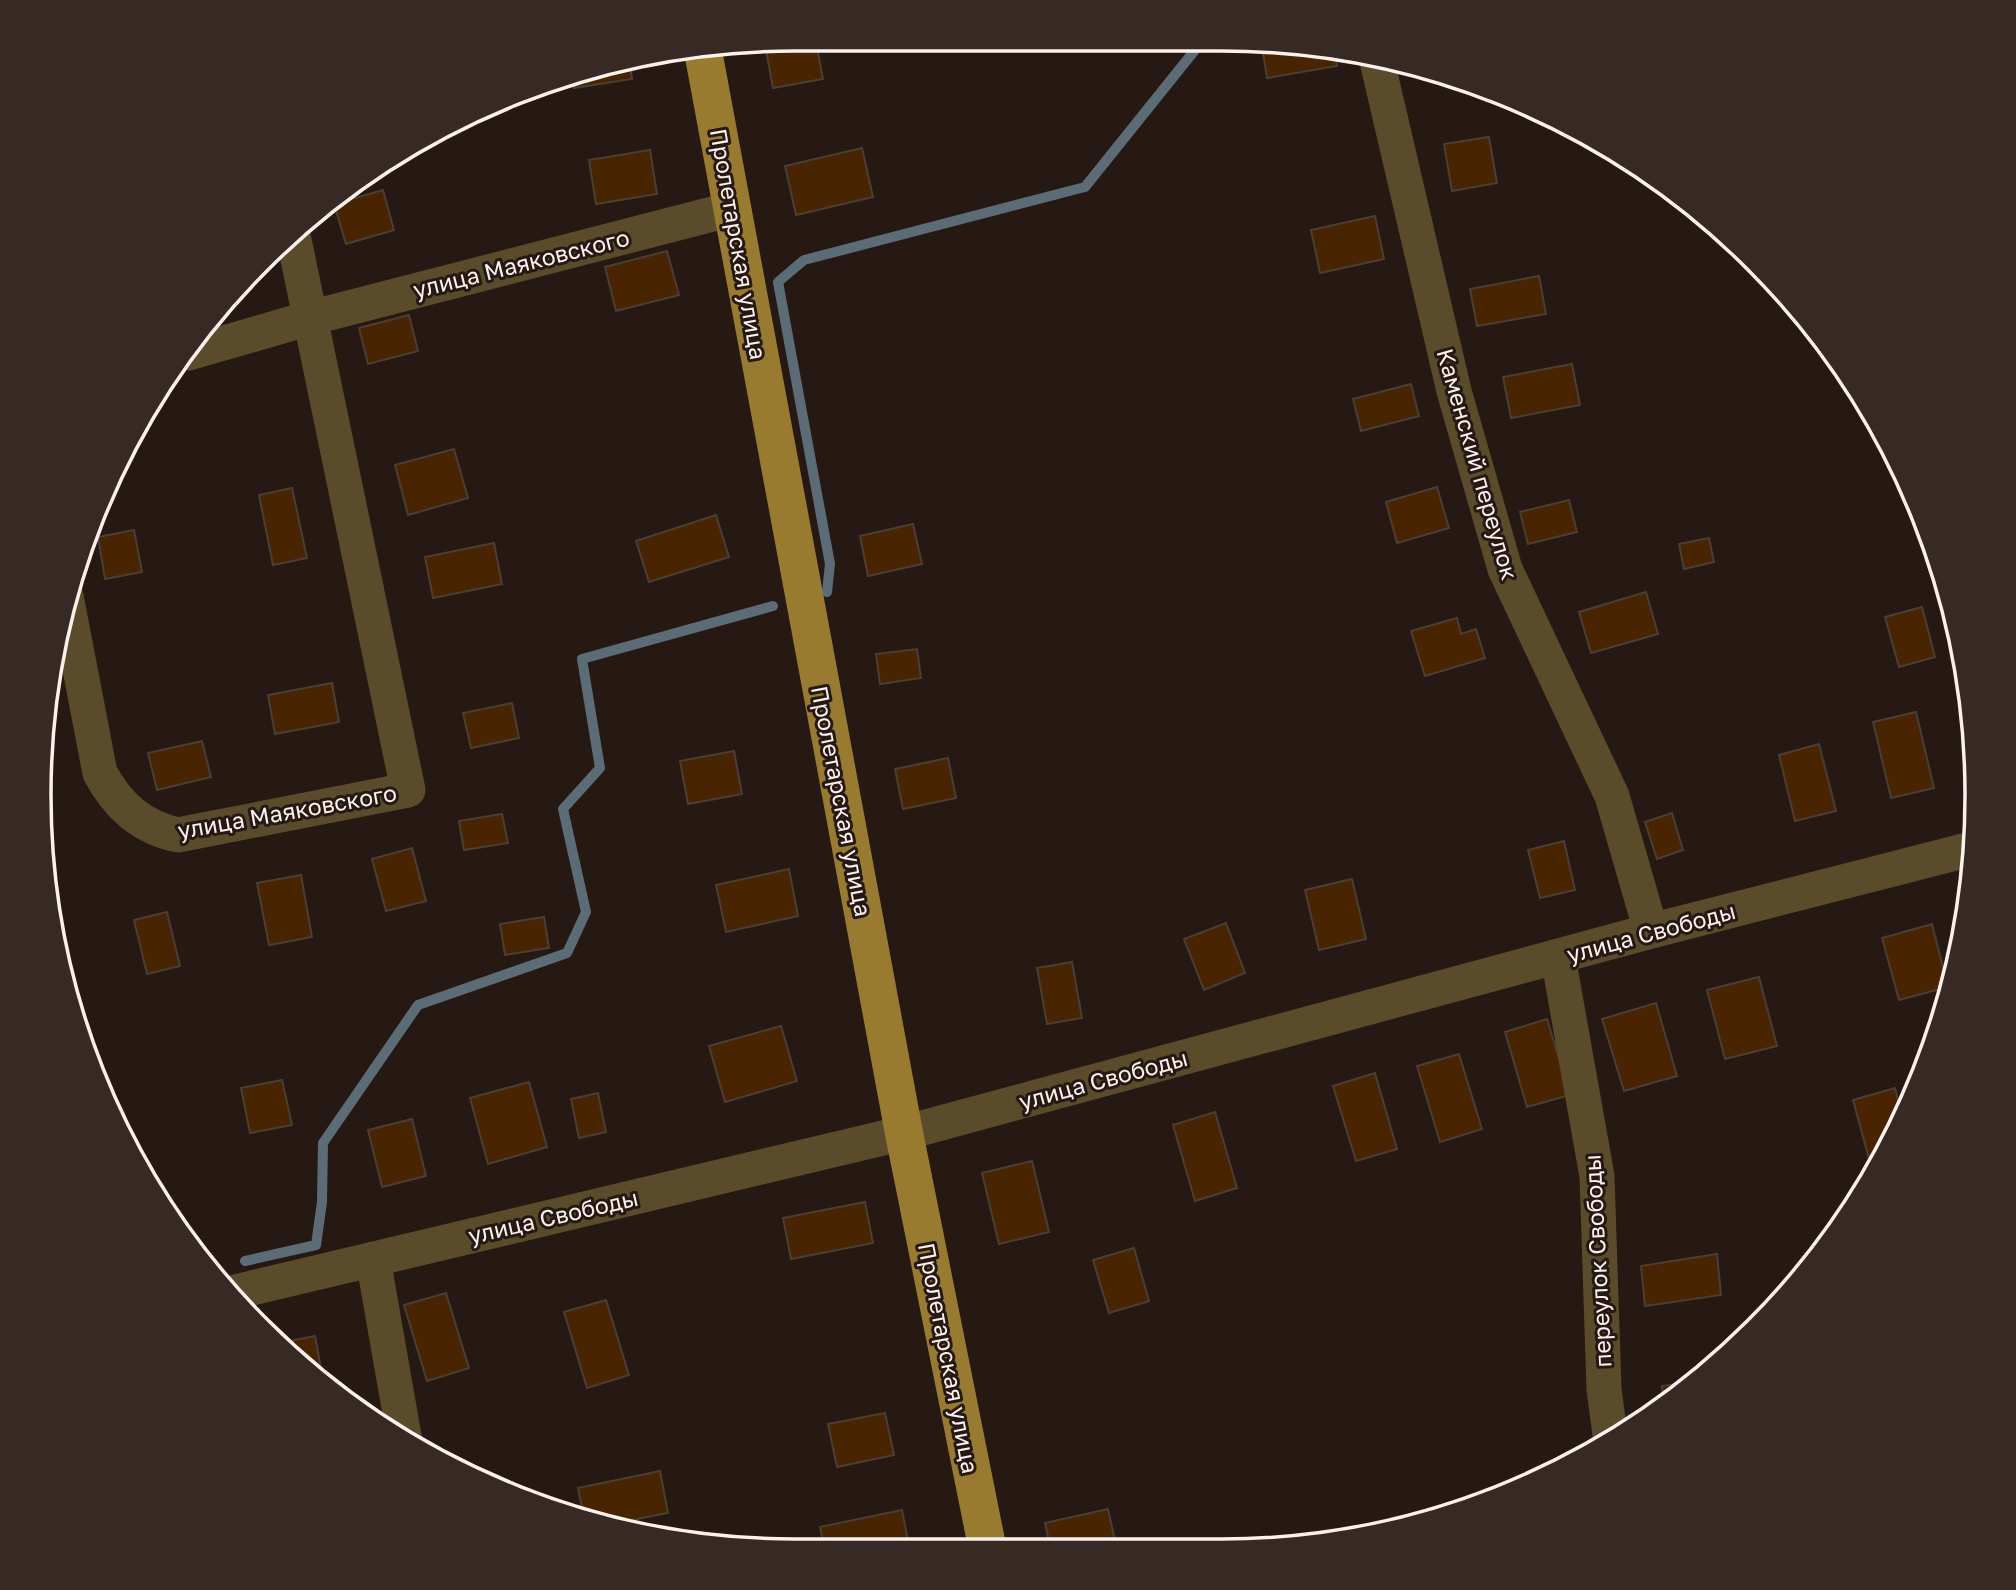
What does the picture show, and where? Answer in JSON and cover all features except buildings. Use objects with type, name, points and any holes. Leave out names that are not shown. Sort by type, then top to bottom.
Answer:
[{"type":"main road","name":"Пролетарская улица","points":[[704,56],[904,1133],[986,1539]]},
{"type":"street","name":"Каменский переулок","points":[[1379,68],[1454,391],[1505,569],[1612,796],[1651,931]]},
{"type":"street","name":"улица Маяковского","points":[[199,350],[310,318],[732,209]]},
{"type":"street","name":"улица Маяковского","points":[[71,623],[100,773],[113,797],[154,830],[178,835],[408,790],[295,244]]},
{"type":"street","name":"улица Свободы","points":[[240,1291],[904,1133],[1651,931],[1963,851]]},
{"type":"street","name":"переулок Свободы","points":[[1558,957],[1597,1176],[1604,1389],[1609,1430]]},
{"type":"street","points":[[373,1258],[402,1427]]},
{"type":"waterway","points":[[827,592],[830,564],[778,282],[804,260],[1085,187],[1194,51]]},
{"type":"waterway","points":[[245,1261],[316,1245],[322,1202],[323,1143],[418,1005],[567,953],[586,912],[563,809],[600,768],[582,659],[773,606]]}]
